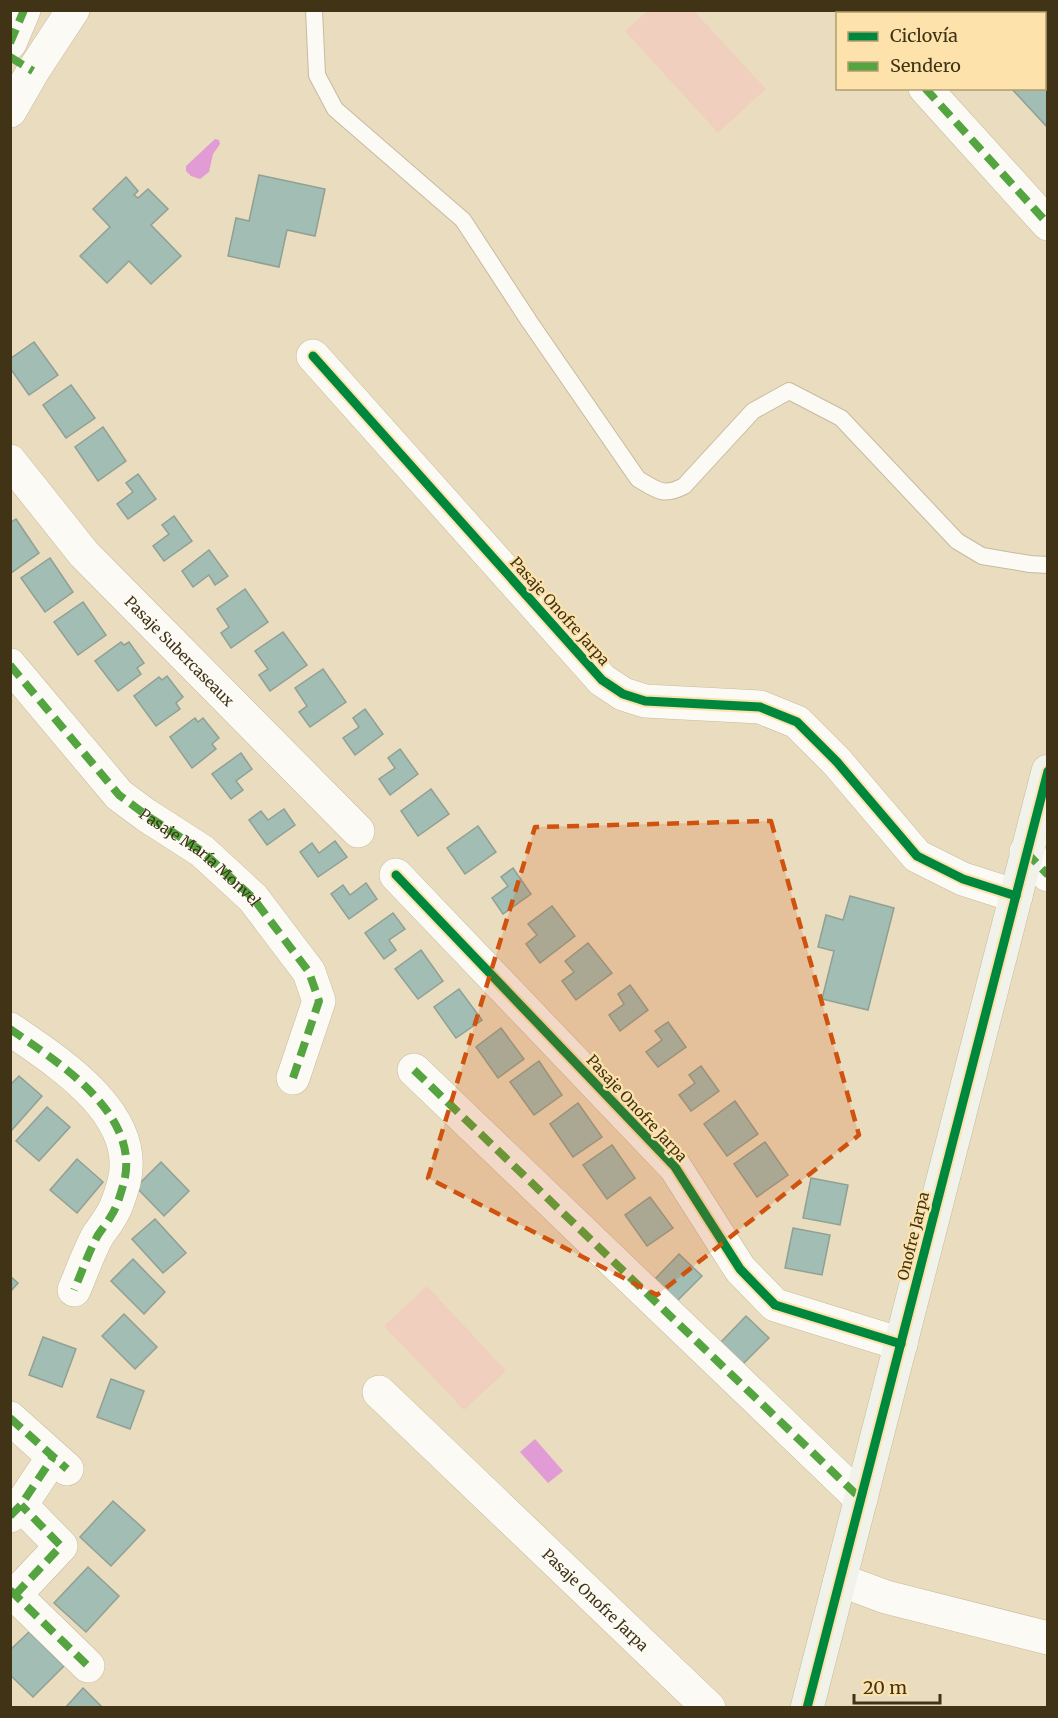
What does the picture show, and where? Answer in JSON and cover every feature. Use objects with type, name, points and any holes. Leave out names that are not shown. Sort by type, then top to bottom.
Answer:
[{"type":"street","points":[[10,44],[24,10]]},
{"type":"street","points":[[10,111],[22,64],[73,10]]},
{"type":"street","points":[[927,90],[1047,224]]},
{"type":"street","name":"Pasaje Onofre Jarpa","points":[[313,356],[602,680],[624,694],[645,700],[759,707],[797,722],[837,762],[917,856],[963,879],[1016,896]]},
{"type":"street","name":"Pasaje Subercaseaux","points":[[10,461],[84,554],[358,831]]},
{"type":"street","name":"Pasaje María Monvel","points":[[10,664],[119,795],[202,851],[253,898],[309,972],[319,1001],[293,1078]]},
{"type":"street","name":"Onofre Jarpa","points":[[807,1707],[1016,896],[1037,864],[1047,771]]},
{"type":"street","name":"Pasaje Onofre Jarpa","points":[[396,875],[675,1167],[740,1269],[775,1305],[901,1344]]},
{"type":"street","points":[[10,1029],[83,1083],[115,1122],[125,1148],[124,1180],[112,1214],[98,1235],[74,1290]]},
{"type":"street","points":[[414,1070],[861,1499]]},
{"type":"street","name":"Pasaje Onofre Jarpa","points":[[379,1392],[709,1707]]},
{"type":"street","points":[[10,1418],[60,1463],[16,1510],[61,1546],[13,1593],[88,1666]]},
{"type":"street","points":[[840,1580],[886,1597],[1047,1638]]},
{"type":"lane","points":[[314,10],[317,75],[335,109],[463,220],[529,321],[638,479],[656,490],[671,493],[684,486],[753,411],[789,391],[841,418],[957,541],[982,556],[1047,565]]},
{"type":"highlighted area","points":[[771,821],[859,1135],[657,1295],[428,1178],[535,827]]},
{"type":"shaded area","points":[[647,11],[694,11],[766,89],[718,133],[625,31]]},
{"type":"shaded area","points":[[215,139],[219,140],[220,144],[213,154],[209,172],[200,179],[191,176],[186,171],[186,166]]},
{"type":"shaded area","points":[[427,1286],[506,1371],[464,1410],[384,1326]]},
{"type":"shaded area","points":[[535,1439],[563,1471],[548,1483],[520,1452]]},
{"type":"building","points":[[1031,10],[1048,10],[1048,18],[1046,12],[1031,12]]},
{"type":"building","points":[[1046,58],[1048,59],[1048,128],[1013,90],[1046,90]]},
{"type":"building","points":[[259,175],[325,189],[315,236],[287,230],[279,267],[228,256],[236,218],[249,221]]},
{"type":"building","points":[[126,177],[138,191],[134,195],[138,198],[148,189],[168,209],[151,225],[181,256],[151,284],[129,261],[107,283],[80,256],[110,227],[93,209]]},
{"type":"building","points":[[34,342],[58,375],[29,395],[10,368],[10,359]]},
{"type":"building","points":[[71,385],[95,418],[66,438],[43,405]]},
{"type":"building","points":[[103,427],[126,461],[98,481],[75,447]]},
{"type":"building","points":[[138,474],[156,499],[128,519],[117,504],[133,492],[126,483]]},
{"type":"building","points":[[174,516],[192,541],[164,561],[153,546],[169,534],[162,525]]},
{"type":"building","points":[[16,519],[39,553],[11,573],[10,523]]},
{"type":"building","points":[[209,550],[228,576],[215,585],[209,575],[193,587],[182,571]]},
{"type":"building","points":[[50,558],[73,592],[45,612],[21,578]]},
{"type":"building","points":[[245,589],[268,622],[231,648],[221,633],[229,627],[217,609]]},
{"type":"building","points":[[83,602],[106,635],[78,655],[54,622]]},
{"type":"building","points":[[283,632],[307,665],[270,691],[259,675],[268,669],[255,651]]},
{"type":"building","points":[[121,642],[124,645],[129,642],[144,663],[137,668],[141,674],[118,691],[95,661]]},
{"type":"building","points":[[323,669],[346,702],[310,727],[299,712],[307,706],[295,688]]},
{"type":"building","points":[[167,676],[183,697],[176,703],[180,709],[156,726],[134,696],[159,677],[162,680]]},
{"type":"building","points":[[365,709],[383,734],[355,755],[343,738],[359,727],[353,718]]},
{"type":"building","points":[[195,718],[198,722],[203,718],[219,738],[212,744],[216,749],[192,768],[170,737]]},
{"type":"building","points":[[400,749],[418,774],[390,795],[379,779],[395,768],[388,758]]},
{"type":"building","points":[[241,753],[252,769],[236,781],[243,790],[231,799],[212,774]]},
{"type":"building","points":[[431,789],[449,814],[418,836],[401,811]]},
{"type":"building","points":[[284,809],[295,825],[267,845],[249,820],[261,811],[268,820]]},
{"type":"building","points":[[478,826],[496,852],[465,874],[447,848]]},
{"type":"building","points":[[335,841],[347,857],[318,877],[300,852],[312,843],[319,853]]},
{"type":"building","points":[[513,868],[531,894],[503,914],[492,898],[508,886],[501,877]]},
{"type":"building","points":[[366,883],[377,899],[349,919],[331,894],[343,885],[350,895]]},
{"type":"building","points":[[850,896],[894,908],[868,1010],[822,999],[834,951],[818,947],[826,915],[843,920]]},
{"type":"building","points":[[552,906],[575,936],[540,963],[526,944],[537,935],[528,924]]},
{"type":"building","points":[[393,913],[405,929],[389,940],[396,950],[384,959],[365,933]]},
{"type":"building","points":[[588,943],[612,973],[576,1000],[562,981],[574,972],[565,961]]},
{"type":"building","points":[[421,950],[443,981],[418,999],[395,969]]},
{"type":"building","points":[[630,985],[648,1010],[620,1031],[609,1015],[624,1004],[618,994]]},
{"type":"building","points":[[459,989],[482,1020],[456,1038],[434,1007]]},
{"type":"building","points":[[668,1022],[686,1047],[658,1067],[646,1052],[662,1040],[655,1031]]},
{"type":"building","points":[[501,1028],[524,1059],[498,1078],[476,1047]]},
{"type":"building","points":[[539,1061],[562,1095],[534,1115],[510,1082]]},
{"type":"building","points":[[701,1066],[719,1091],[691,1111],[679,1095],[695,1083],[689,1075]]},
{"type":"building","points":[[19,1076],[42,1096],[11,1131],[10,1085]]},
{"type":"building","points":[[735,1101],[758,1134],[727,1156],[704,1124]]},
{"type":"building","points":[[578,1103],[602,1137],[573,1157],[550,1124]]},
{"type":"building","points":[[47,1107],[70,1127],[39,1161],[16,1141]]},
{"type":"building","points":[[765,1142],[788,1175],[757,1197],[734,1164]]},
{"type":"building","points":[[612,1145],[635,1178],[607,1199],[583,1165]]},
{"type":"building","points":[[77,1159],[103,1182],[77,1213],[50,1190]]},
{"type":"building","points":[[161,1162],[189,1191],[164,1216],[136,1187]]},
{"type":"building","points":[[811,1178],[848,1185],[840,1225],[803,1218]]},
{"type":"building","points":[[650,1197],[673,1228],[647,1246],[625,1215]]},
{"type":"building","points":[[155,1219],[186,1253],[163,1273],[132,1239]]},
{"type":"building","points":[[793,1228],[830,1235],[822,1275],[785,1268]]},
{"type":"building","points":[[679,1254],[702,1276],[675,1303],[653,1281]]},
{"type":"building","points":[[133,1259],[165,1292],[144,1314],[111,1281]]},
{"type":"building","points":[[10,1276],[18,1283],[10,1292]]},
{"type":"building","points":[[124,1314],[157,1347],[135,1369],[102,1336]]},
{"type":"building","points":[[746,1316],[769,1338],[742,1365],[720,1343]]},
{"type":"building","points":[[43,1337],[76,1349],[62,1387],[29,1375]]},
{"type":"building","points":[[111,1379],[144,1391],[130,1429],[97,1417]]},
{"type":"building","points":[[113,1501],[145,1530],[111,1566],[80,1537]]},
{"type":"building","points":[[88,1567],[119,1596],[86,1632],[54,1603]]},
{"type":"building","points":[[29,1632],[64,1666],[33,1697],[10,1675],[10,1650]]},
{"type":"building","points":[[83,1688],[103,1708],[65,1708]]},
{"type":"marked path","points":[[10,43],[24,10]]},
{"type":"marked path","points":[[10,57],[33,71]]},
{"type":"marked path","points":[[927,90],[1048,224]]},
{"type":"marked path","points":[[10,665],[119,795],[202,851],[253,898],[309,972],[319,1001],[293,1078]]},
{"type":"marked path","points":[[1026,852],[1048,875]]},
{"type":"marked path","points":[[10,1029],[72,1074],[91,1092],[108,1112],[120,1134],[126,1157],[124,1182],[117,1204],[94,1242],[74,1290]]},
{"type":"marked path","points":[[414,1070],[861,1499]]},
{"type":"marked path","points":[[10,1418],[67,1469]]},
{"type":"marked path","points":[[10,1516],[21,1505],[53,1457]]},
{"type":"marked path","points":[[15,1595],[61,1546],[21,1505]]},
{"type":"marked path","points":[[10,1590],[88,1666]]},
{"type":"cycle path","points":[[313,356],[602,680],[623,694],[645,701],[760,707],[797,722],[837,762],[917,856],[963,879],[1016,896]]},
{"type":"cycle path","points":[[807,1708],[1048,771]]},
{"type":"cycle path","points":[[396,875],[675,1167],[740,1269],[775,1305],[901,1344]]}]
